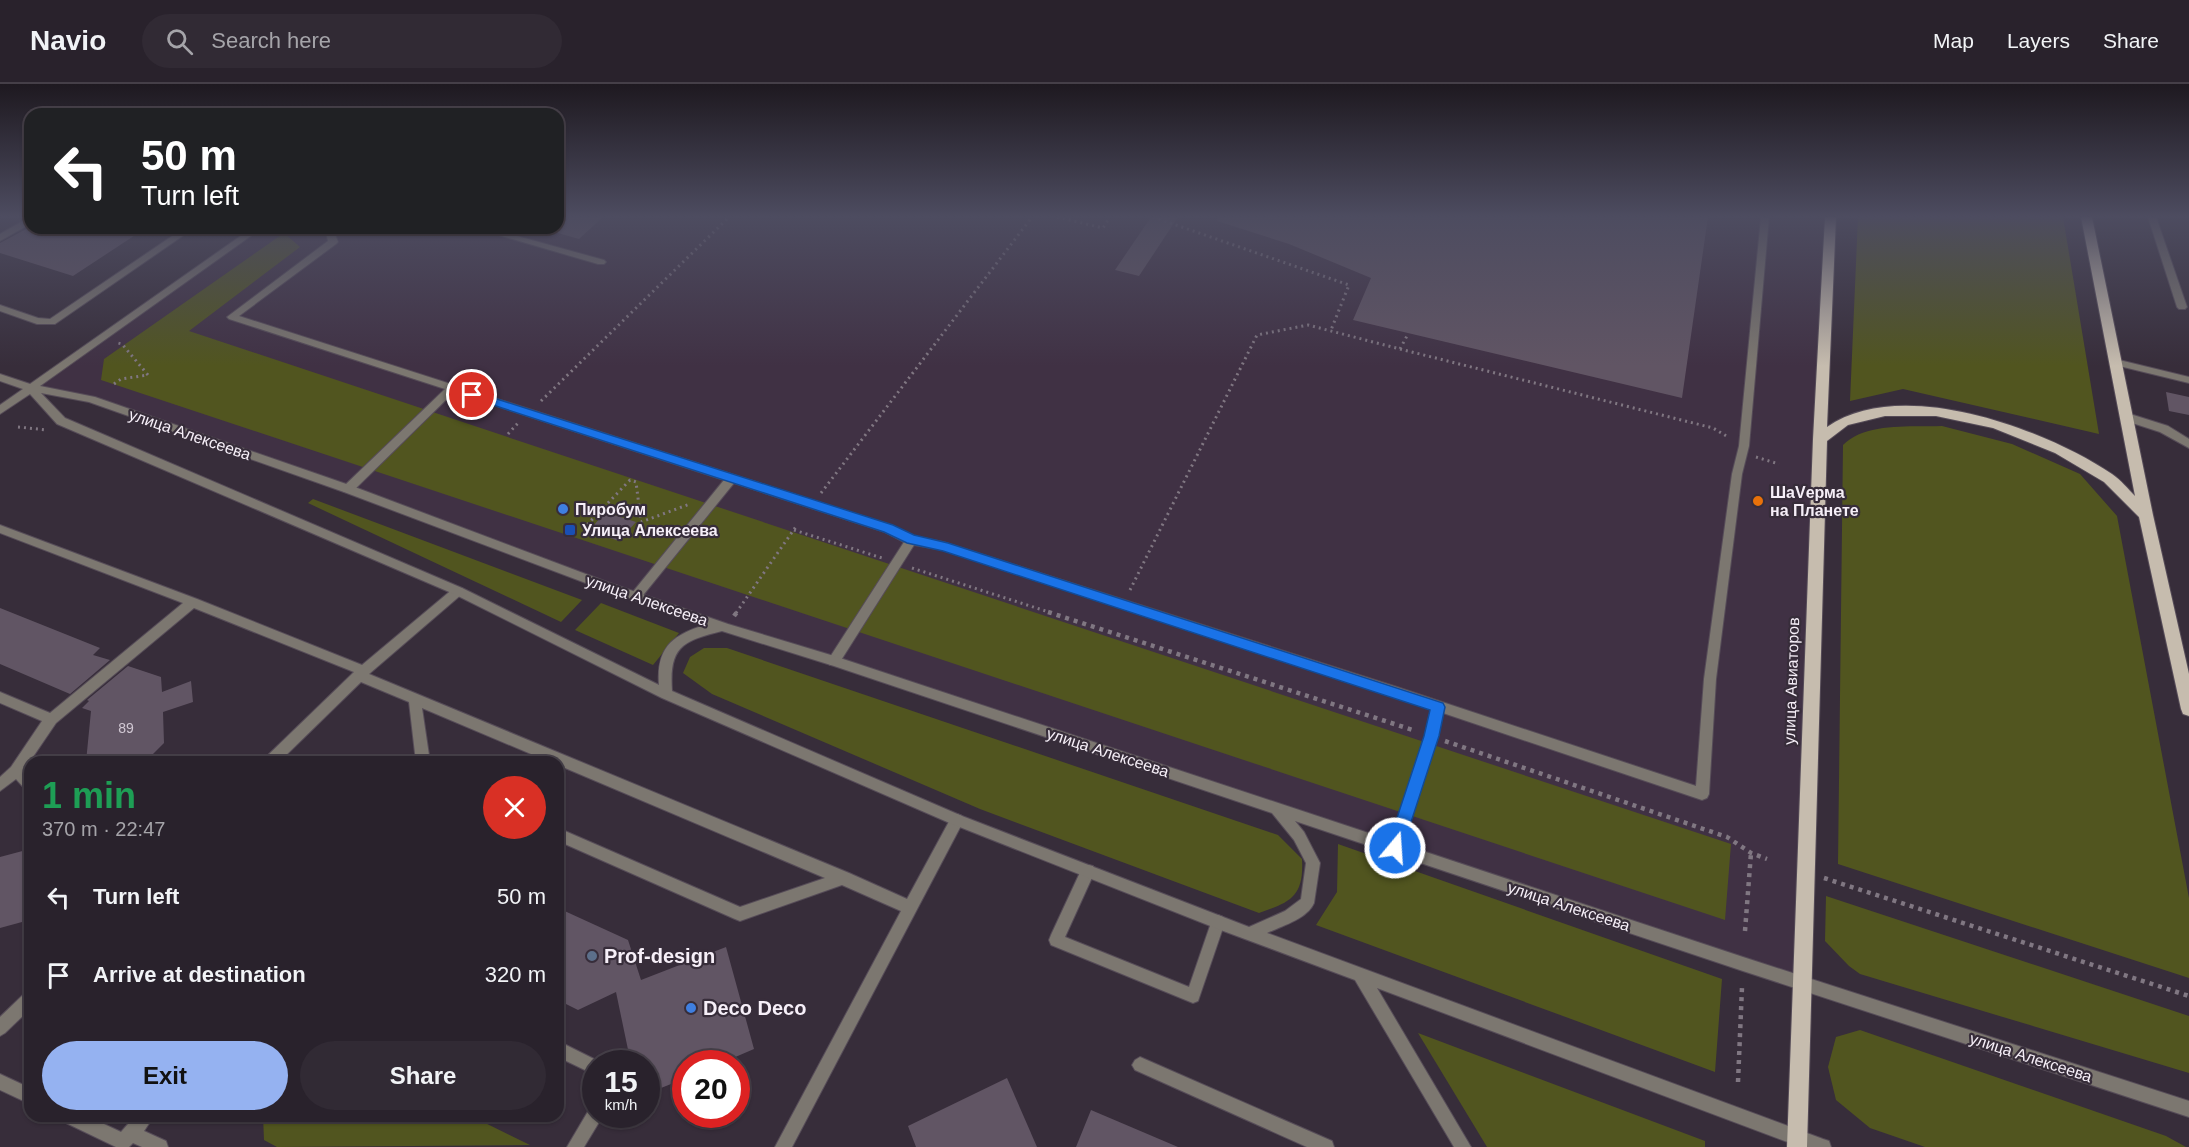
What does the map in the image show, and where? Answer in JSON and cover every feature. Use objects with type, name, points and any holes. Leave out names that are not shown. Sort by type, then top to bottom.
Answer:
[{"type":"main road","name":"улица Авиаторов","points":[[1797,1143],[1828,267]]},
{"type":"main road","points":[[2097,267],[2146,515],[2186,680],[2189,709]]},
{"type":"main road","points":[[1820,439],[1844,422],[1885,412],[1936,412],[1996,424],[2060,450],[2109,479],[2146,515]]},
{"type":"street","points":[[0,308],[37,321],[52,322],[133,267]]},
{"type":"street","points":[[0,410],[203,267]]},
{"type":"street","points":[[300,267],[232,317],[889,529],[911,540],[943,546],[1702,794],[1710,680],[1737,474],[1744,446],[1760,267]]},
{"type":"street","points":[[2169,267],[2182,307]]},
{"type":"street","points":[[2115,362],[2189,380]]},
{"type":"street","name":"улица Алексеева","points":[[0,377],[30,388],[91,399],[348,489],[724,627],[834,661],[2189,1109]]},
{"type":"street","name":"улица Алексеева","points":[[30,388],[61,421],[458,591],[666,694],[957,820],[1797,1143],[1823,1147]]},
{"type":"street","points":[[348,489],[452,388]]},
{"type":"street","points":[[2127,417],[2164,429],[2189,444]]},
{"type":"street","points":[[636,596],[732,478]]},
{"type":"street","points":[[0,528],[193,602],[552,756]]},
{"type":"street","points":[[834,661],[911,540]]},
{"type":"street","points":[[276,756],[362,674],[458,591]]},
{"type":"street","points":[[26,756],[51,719],[193,602]]},
{"type":"street","points":[[666,694],[663,672],[665,659],[676,643],[698,631],[724,627]]},
{"type":"street","points":[[0,697],[51,719]]},
{"type":"street","points":[[415,699],[422,756]]},
{"type":"street","points":[[1395,848],[1438,707]]},
{"type":"street","points":[[0,785],[16,771],[24,759]]},
{"type":"street","points":[[564,761],[909,907]]},
{"type":"street","points":[[16,771],[24,779]]},
{"type":"street","points":[[1251,933],[1290,916],[1307,903],[1311,886],[1313,863],[1299,836],[1275,807]]},
{"type":"street","points":[[783,1147],[957,820]]},
{"type":"street","points":[[564,837],[740,914],[844,878]]},
{"type":"street","points":[[1088,871],[1056,940],[1193,996],[1218,922]]},
{"type":"street","points":[[1360,974],[1463,1147]]},
{"type":"street","points":[[0,1028],[24,1004]]},
{"type":"street","points":[[564,1052],[582,1061]]},
{"type":"street","points":[[1140,1065],[1326,1147]]},
{"type":"street","points":[[0,1082],[24,1093]]},
{"type":"street","points":[[82,1122],[123,1142],[141,1122]]},
{"type":"street","points":[[575,1147],[587,1128]]},
{"type":"street","points":[[131,1133],[160,1147]]},
{"type":"path","points":[[508,434],[678,267]]},
{"type":"path","points":[[817,498],[994,267]]},
{"type":"path","points":[[1296,267],[1349,285],[1331,331]]},
{"type":"path","points":[[1123,604],[1257,335],[1308,325],[1713,428],[1744,446],[1752,456],[1779,464]]},
{"type":"path","points":[[1400,349],[1408,334]]},
{"type":"path","points":[[114,384],[121,379],[148,375],[122,344],[118,343]]},
{"type":"path","points":[[18,428],[45,431]]},
{"type":"path","points":[[583,529],[630,480],[636,482],[641,522],[696,501]]},
{"type":"path","points":[[724,627],[796,528],[896,563],[1431,736],[1727,837],[1751,853],[1767,859]]},
{"type":"path","points":[[1745,931],[1751,853]]},
{"type":"path","points":[[1824,878],[2189,996]]},
{"type":"path","points":[[1738,1082],[1742,987]]},
{"type":"shaded area","points":[[203,267],[1828,267],[1820,439],[1804,982],[726,628],[91,399],[30,388]]},
{"type":"green space","points":[[236,267],[274,267],[189,331],[1731,844],[1725,920],[101,380],[104,359]]},
{"type":"green space","points":[[1856,267],[2071,267],[2099,434],[1903,389],[1850,401]]},
{"type":"green space","points":[[1942,426],[2012,444],[2080,474],[2117,516],[2189,898],[2189,978],[1838,864],[1843,445],[1864,432],[1876,429]]},
{"type":"green space","points":[[313,499],[582,600],[561,622],[308,503]]},
{"type":"green space","points":[[601,603],[679,633],[653,665],[575,630]]},
{"type":"green space","points":[[704,648],[727,648],[1278,835],[1302,859],[1301,882],[1293,896],[1287,901],[1259,913],[980,809],[712,694],[683,673],[690,657]]},
{"type":"green space","points":[[1338,844],[1722,979],[1715,1072],[1316,925],[1337,892]]},
{"type":"green space","points":[[1826,896],[2189,1016],[2189,1073],[1860,974],[1825,941]]},
{"type":"green space","points":[[1860,1030],[2166,1136],[2186,1147],[1925,1147],[1870,1128],[1836,1100],[1828,1067],[1836,1037]]},
{"type":"green space","points":[[1418,1033],[1705,1141],[1705,1147],[1487,1147]]},
{"type":"green space","points":[[263,1122],[483,1122],[530,1145],[277,1147],[264,1140]]},
{"type":"building","points":[[43,267],[87,267],[73,276]]},
{"type":"building","points":[[1117,267],[1145,267],[1139,276],[1115,270]]},
{"type":"building","points":[[1344,267],[1701,267],[1682,398],[1353,320],[1371,278]]},
{"type":"building","points":[[2166,392],[2189,397],[2189,415],[2169,411]]},
{"type":"building","points":[[605,512],[636,522],[619,541],[589,531]]},
{"type":"building","points":[[0,608],[100,648],[93,655],[110,660],[70,694],[0,664]]},
{"type":"building","points":[[128,666],[161,677],[162,692],[191,681],[193,702],[163,712],[164,743],[151,756],[87,756],[91,711],[82,708],[89,701],[87,700]]},
{"type":"building","points":[[24,851],[22,922],[0,928],[0,857]]},
{"type":"building","points":[[564,911],[628,940],[641,980],[726,947],[754,1049],[672,1050],[672,1084],[660,1088],[660,1050],[628,1050],[616,992],[578,1010],[564,1003]]},
{"type":"building","points":[[1007,1078],[1037,1147],[916,1147],[908,1126]]},
{"type":"building","points":[[1091,1110],[1178,1147],[1076,1147]]},
{"type":"place","name":"ШаVерма на Планете","points":[[1758,501]]},
{"type":"place","name":"Пиробум","points":[[563,509]]},
{"type":"place","name":"Улица Алексеева","points":[[570,530]]},
{"type":"place","name":"Prof-design","points":[[592,956]]},
{"type":"place","name":"Deco Deco","points":[[691,1008]]},
{"type":"route","points":[[472,395],[889,529],[911,540],[943,546],[1438,707],[1395,848]]}]
